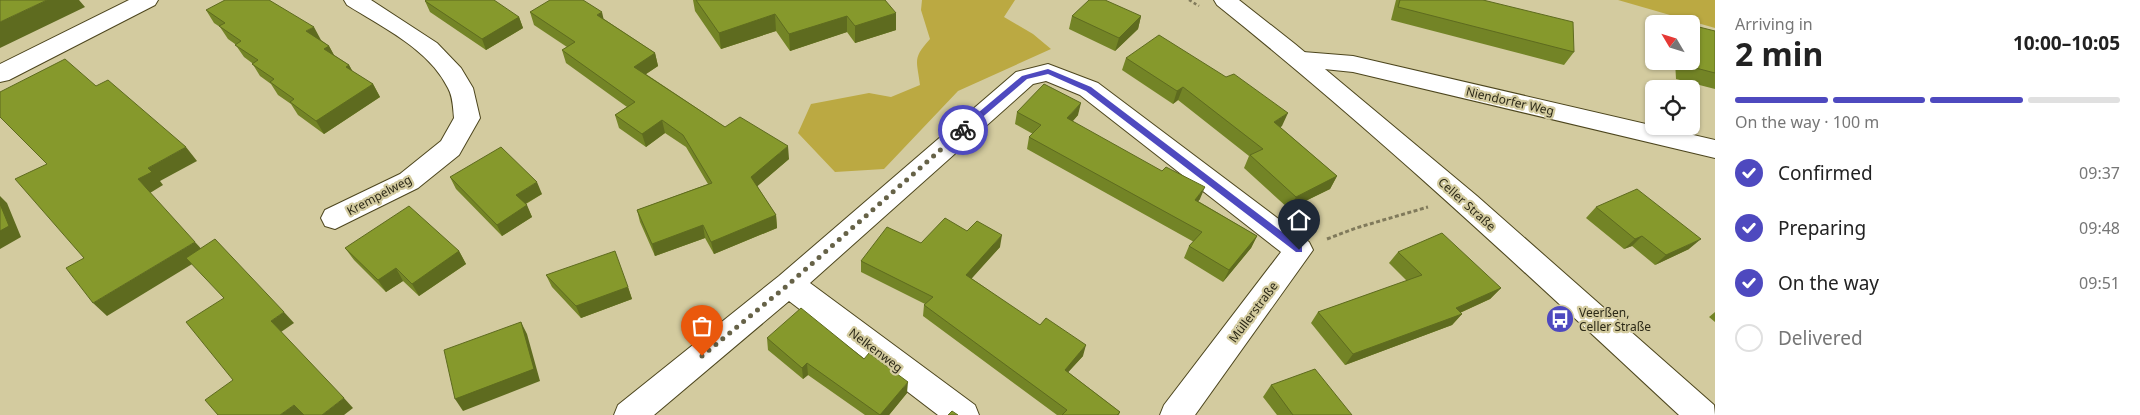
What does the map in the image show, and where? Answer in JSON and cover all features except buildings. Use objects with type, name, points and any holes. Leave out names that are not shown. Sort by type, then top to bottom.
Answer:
[{"type":"street","points":[[0,74],[147,0]]},
{"type":"street","name":"Krempelweg","points":[[335,218],[409,181],[450,148],[467,118],[461,88],[438,57],[404,31],[355,0]]},
{"type":"street","name":"Celler Straße","points":[[1226,0],[1304,60],[1702,415]]},
{"type":"street","name":"Niendorfer Weg","points":[[1304,60],[1353,64],[1715,149]]},
{"type":"street","points":[[630,415],[789,284],[1011,88],[1025,78],[1048,72],[1089,89],[1299,250]]},
{"type":"street","name":"Müllerstraße","points":[[1176,415],[1299,250]]},
{"type":"street","name":"Nelkenweg","points":[[789,284],[963,415]]},
{"type":"path","points":[[1299,250],[1422,208],[1463,200]]},
{"type":"shaded area","points":[[922,0],[1015,0],[1004,17],[1033,34],[1051,49],[958,91],[884,169],[835,172],[798,133],[811,104],[869,93],[891,97],[920,85],[917,60],[920,51],[930,39],[921,10]]},
{"type":"shaded area","points":[[1618,0],[1715,0],[1715,28],[1700,24],[1700,15],[1670,15]]},
{"type":"way so far","points":[[702,356],[789,284],[963,130]]},
{"type":"place","name":"Veerßen, Celler Straße","points":[[1560,319]]},
{"type":"route","points":[[963,130],[1025,78],[1048,72],[1089,89],[1299,250]]}]
